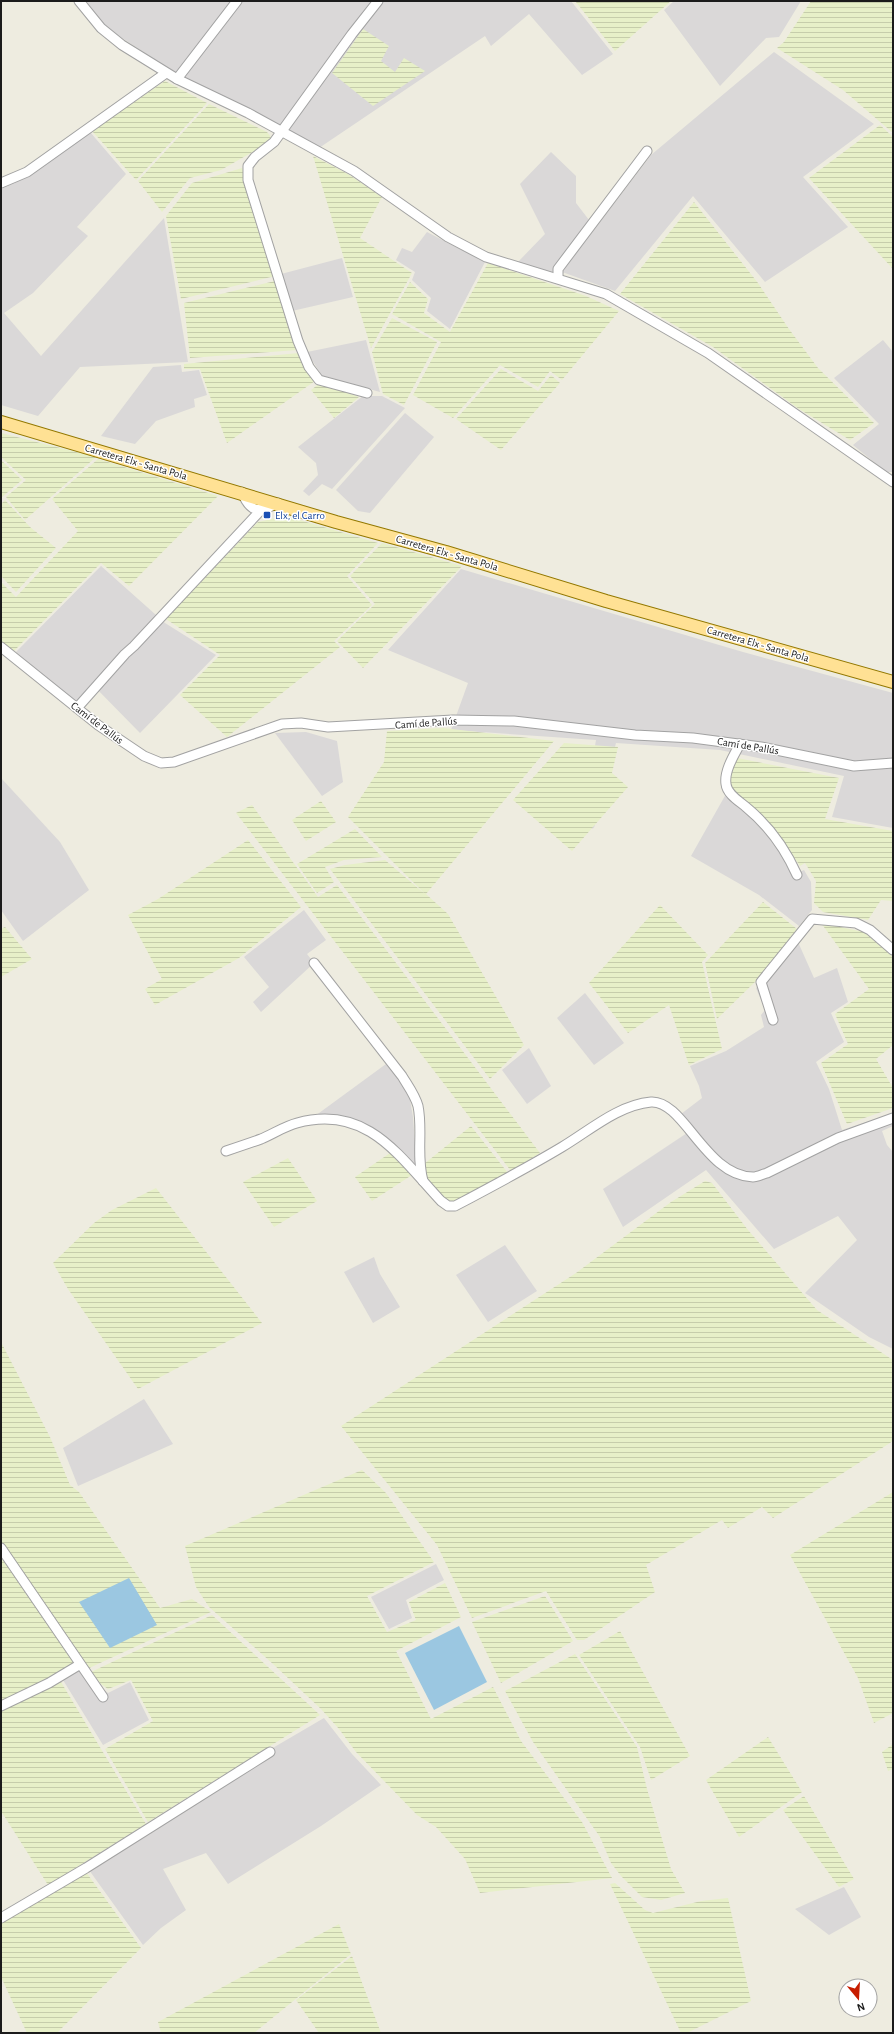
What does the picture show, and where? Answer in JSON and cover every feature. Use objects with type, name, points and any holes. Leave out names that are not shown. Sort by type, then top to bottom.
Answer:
[{"type":"main road","name":"Carretera Elx - Santa Pola","points":[[1,416],[893,677]]},
{"type":"main road","name":"Carretera Elx - Santa Pola","points":[[1,422],[242,492],[606,601],[893,682]]},
{"type":"street","points":[[177,79],[237,1]]},
{"type":"street","points":[[367,393],[319,380],[309,367],[298,341],[248,180],[248,166],[255,157],[274,142],[378,1]]},
{"type":"street","points":[[80,2],[101,28],[122,45],[166,73],[248,113],[354,171],[448,237],[486,257],[606,294],[708,353],[893,482]]},
{"type":"street","points":[[1,183],[27,172],[166,73]]},
{"type":"street","points":[[558,278],[558,269],[647,151]]},
{"type":"street","points":[[242,492],[248,505],[261,510]]},
{"type":"street","points":[[77,708],[125,654],[261,510],[278,503]]},
{"type":"street","name":"Camí de Pallús","points":[[1,647],[98,725],[144,756],[161,763],[181,760],[282,724],[301,723],[328,727],[453,720],[514,721],[635,735],[694,738],[740,744],[854,766],[893,763]]},
{"type":"street","points":[[740,744],[728,768],[726,784],[730,794],[764,821],[790,859],[797,875]]},
{"type":"street","points":[[773,1020],[761,982],[812,919],[856,922],[870,930],[893,950]]},
{"type":"street","points":[[314,963],[402,1076],[414,1096],[418,1108],[419,1151],[424,1182]]},
{"type":"street","points":[[226,1150],[259,1139],[296,1123],[314,1119],[336,1119],[356,1123],[378,1136],[441,1201],[448,1206],[455,1206],[538,1161],[608,1118],[634,1106],[652,1102],[663,1104],[671,1110],[709,1155],[721,1164],[738,1174],[753,1177],[767,1173],[851,1132],[893,1118]]},
{"type":"street","points":[[1,1548],[79,1665],[103,1697]]},
{"type":"street","points":[[1,1706],[49,1683],[79,1665]]},
{"type":"street","points":[[1,1918],[86,1868],[270,1752]]},
{"type":"shaded area","points":[[84,1],[571,1],[613,54],[582,75],[529,14],[491,46],[485,36],[319,148],[185,79],[105,27]]},
{"type":"shaded area","points":[[674,1],[801,1],[779,37],[766,38],[720,86],[664,10]]},
{"type":"shaded area","points":[[774,52],[874,124],[803,177],[848,227],[765,282],[693,196],[615,291],[562,272],[651,155]]},
{"type":"shaded area","points":[[90,132],[126,174],[77,227],[88,236],[33,293],[4,313],[41,356],[164,218],[188,362],[80,367],[38,416],[1,405],[1,187],[27,177]]},
{"type":"shaded area","points":[[551,152],[576,176],[576,203],[589,220],[553,273],[518,262],[545,234],[520,184]]},
{"type":"shaded area","points":[[427,232],[485,262],[450,329],[427,311],[431,298],[412,280],[415,272],[396,260],[402,248],[412,252]]},
{"type":"shaded area","points":[[342,258],[353,297],[292,311],[281,274]]},
{"type":"shaded area","points":[[366,340],[380,392],[322,376],[307,352]]},
{"type":"shaded area","points":[[883,340],[893,352],[893,472],[886,472],[853,445],[879,424],[834,378]]},
{"type":"shaded area","points":[[181,365],[182,372],[199,370],[207,395],[194,399],[195,407],[156,421],[135,444],[101,436],[153,367]]},
{"type":"shaded area","points":[[363,396],[382,396],[405,408],[332,489],[322,484],[309,496],[303,491],[318,475],[316,463],[298,447]]},
{"type":"shaded area","points":[[405,413],[434,437],[370,513],[358,511],[336,490]]},
{"type":"shaded area","points":[[101,566],[165,623],[216,655],[140,733],[92,684],[76,703],[16,652]]},
{"type":"shaded area","points":[[461,569],[743,652],[893,693],[893,828],[832,817],[844,776],[720,750],[616,743],[594,828],[574,833],[591,769],[596,740],[451,730],[468,683],[388,650]]},
{"type":"shaded area","points":[[306,732],[337,741],[343,782],[322,796],[275,733]]},
{"type":"shaded area","points":[[1,778],[60,842],[89,890],[23,941],[1,910]]},
{"type":"shaded area","points":[[726,794],[763,824],[797,873],[804,870],[811,882],[812,910],[799,926],[759,895],[691,856]]},
{"type":"shaded area","points":[[304,910],[326,940],[307,954],[314,963],[261,1012],[253,1002],[269,987],[244,957]]},
{"type":"shaded area","points":[[798,942],[814,978],[837,968],[848,1002],[831,1013],[844,1042],[816,1062],[829,1089],[842,1130],[893,1113],[893,1126],[882,1131],[887,1145],[893,1152],[893,1349],[869,1337],[805,1293],[857,1240],[838,1216],[774,1249],[706,1170],[623,1227],[603,1189],[693,1129],[681,1114],[702,1098],[699,1086],[690,1066],[726,1051],[764,1027],[761,1015],[765,1010],[756,988]]},
{"type":"shaded area","points":[[585,993],[624,1043],[594,1065],[557,1018]]},
{"type":"shaded area","points":[[529,1048],[551,1086],[527,1104],[502,1070]]},
{"type":"shaded area","points":[[386,1064],[409,1094],[413,1117],[417,1171],[373,1129],[351,1118],[315,1116]]},
{"type":"shaded area","points":[[505,1245],[537,1291],[488,1322],[456,1275]]},
{"type":"shaded area","points":[[374,1257],[380,1274],[400,1307],[373,1323],[344,1272]]},
{"type":"shaded area","points":[[144,1399],[173,1444],[78,1486],[63,1448]]},
{"type":"shaded area","points":[[436,1564],[444,1580],[406,1600],[412,1618],[389,1629],[371,1597]]},
{"type":"shaded area","points":[[78,1669],[108,1693],[130,1682],[149,1720],[103,1745],[63,1680]]},
{"type":"shaded area","points":[[324,1718],[352,1754],[381,1785],[321,1826],[228,1884],[206,1853],[163,1869],[186,1910],[161,1928],[143,1945],[89,1870],[150,1834],[217,1789],[271,1749]]},
{"type":"shaded area","points":[[844,1887],[861,1917],[829,1935],[795,1909]]},
{"type":"green space","points":[[575,1],[671,1],[615,51]]},
{"type":"green space","points":[[811,1],[893,1],[893,133],[843,90],[777,48],[784,42]]},
{"type":"green space","points":[[363,29],[389,46],[381,61],[395,72],[404,58],[425,71],[373,106],[332,73]]},
{"type":"green space","points":[[165,81],[207,103],[136,180],[92,131]]},
{"type":"green space","points":[[209,104],[267,132],[271,137],[265,145],[221,170],[190,178],[162,212],[138,181]]},
{"type":"green space","points":[[880,125],[893,137],[893,269],[809,178]]},
{"type":"green space","points":[[313,156],[348,174],[382,197],[360,238],[412,273],[371,348]]},
{"type":"green space","points":[[242,168],[275,276],[181,299],[166,216],[192,183]]},
{"type":"green space","points":[[694,202],[758,283],[789,329],[818,368],[874,423],[850,440],[799,409],[713,347],[620,294]]},
{"type":"green space","points":[[488,263],[586,296],[619,311],[562,380],[550,371],[538,387],[500,365],[453,418],[413,395],[441,342],[392,314],[410,282],[428,299],[424,313],[450,332]]},
{"type":"green space","points":[[275,281],[297,350],[190,358],[184,303]]},
{"type":"green space","points":[[392,318],[437,342],[404,405],[383,394],[372,352]]},
{"type":"green space","points":[[299,353],[315,381],[227,443],[200,369],[184,369],[184,364]]},
{"type":"green space","points":[[501,369],[538,391],[551,375],[560,383],[501,450],[456,419]]},
{"type":"green space","points":[[320,383],[359,397],[334,418],[311,390]]},
{"type":"green space","points":[[1,433],[96,457],[25,520],[6,497],[26,480],[1,457]]},
{"type":"green space","points":[[98,459],[218,496],[129,586],[101,563],[14,651],[1,641],[1,582],[16,597],[78,531],[52,499]]},
{"type":"green space","points":[[1,460],[22,480],[1,498]]},
{"type":"green space","points":[[5,500],[30,527],[56,548],[16,592],[1,576],[1,504]]},
{"type":"green space","points":[[286,516],[378,543],[347,576],[372,605],[334,641],[340,647],[227,737],[180,695],[220,655],[166,619],[258,522]]},
{"type":"green space","points":[[382,543],[462,566],[363,668],[337,641],[375,604],[350,576]]},
{"type":"green space","points":[[443,728],[554,741],[426,894],[448,914],[524,1045],[490,1079],[330,869],[345,865],[385,860],[425,894],[348,817],[384,762],[387,731]]},
{"type":"green space","points":[[564,743],[618,747],[612,773],[628,787],[572,851],[513,800]]},
{"type":"green space","points":[[737,758],[839,778],[825,819],[893,831],[893,901],[881,900],[868,920],[823,912],[814,903],[816,881],[805,863],[800,866],[779,836],[759,814],[735,796],[728,785]]},
{"type":"green space","points":[[321,801],[336,822],[306,841],[292,820]]},
{"type":"green space","points":[[252,805],[318,897],[337,885],[540,1153],[511,1171],[236,813]]},
{"type":"green space","points":[[355,829],[382,857],[344,860],[325,867],[334,882],[317,893],[297,864]]},
{"type":"green space","points":[[248,840],[301,907],[239,958],[155,1005],[145,989],[162,979],[128,915],[158,899]]},
{"type":"green space","points":[[763,902],[797,929],[756,981],[717,1019],[705,963]]},
{"type":"green space","points":[[660,905],[708,955],[702,962],[722,1049],[689,1065],[669,1005],[628,1033],[589,983]]},
{"type":"green space","points":[[821,923],[864,932],[893,957],[893,1045],[876,1059],[893,1088],[893,1108],[847,1124],[821,1063],[848,1044],[835,1014],[869,989]]},
{"type":"green space","points":[[5,927],[32,959],[1,977],[1,929]]},
{"type":"green space","points":[[471,1126],[508,1173],[456,1203],[446,1201],[426,1177],[424,1164]]},
{"type":"green space","points":[[390,1153],[412,1175],[372,1201],[355,1177]]},
{"type":"green space","points":[[288,1158],[317,1201],[274,1227],[243,1182]]},
{"type":"green space","points":[[705,1181],[712,1183],[748,1230],[817,1310],[893,1360],[893,1441],[773,1518],[762,1507],[728,1528],[722,1520],[646,1565],[655,1592],[584,1640],[577,1640],[546,1591],[472,1618],[437,1545],[341,1426],[576,1273],[671,1202]]},
{"type":"green space","points":[[156,1188],[262,1323],[138,1389],[68,1289],[53,1263],[94,1223],[112,1210]]},
{"type":"green space","points":[[1,1342],[50,1437],[70,1485],[79,1492],[160,1608],[192,1599],[211,1612],[87,1669],[74,1664],[1,1703]]},
{"type":"green space","points":[[362,1470],[386,1493],[434,1562],[367,1596],[387,1632],[416,1620],[409,1602],[445,1583],[461,1617],[396,1651],[431,1719],[493,1687],[521,1741],[582,1822],[612,1878],[480,1893],[465,1859],[436,1827],[417,1815],[356,1752],[339,1729],[321,1709],[209,1607],[196,1587],[185,1546]]},
{"type":"green space","points":[[893,1492],[893,1713],[874,1723],[858,1678],[790,1555]]},
{"type":"green space","points":[[545,1596],[573,1641],[501,1683],[472,1622]]},
{"type":"green space","points":[[212,1615],[320,1715],[148,1822],[105,1749],[153,1721],[131,1680],[108,1689],[101,1684],[91,1672]]},
{"type":"green space","points":[[620,1631],[690,1756],[651,1780],[640,1747],[579,1655]]},
{"type":"green space","points":[[575,1654],[637,1747],[647,1789],[671,1869],[685,1893],[661,1900],[642,1897],[621,1876],[611,1863],[600,1837],[533,1742],[505,1691]]},
{"type":"green space","points":[[61,1682],[146,1824],[48,1885],[1,1811],[1,1710]]},
{"type":"green space","points":[[768,1737],[802,1792],[739,1837],[706,1780]]},
{"type":"green space","points":[[893,1744],[893,1769],[888,1771],[882,1752]]},
{"type":"green space","points":[[804,1796],[854,1879],[839,1887],[783,1810]]},
{"type":"green space","points":[[86,1872],[141,1948],[57,2033],[27,2033],[1,1977],[1,1922]]},
{"type":"green space","points":[[615,1883],[645,1910],[653,1913],[701,1901],[728,1898],[751,2001],[687,2033],[681,2033],[610,1884]]},
{"type":"green space","points":[[339,1924],[351,1954],[254,2033],[161,2033],[158,2022]]},
{"type":"green space","points":[[352,1956],[381,2033],[319,2033],[296,2000]]},
{"type":"water","points":[[129,1578],[157,1625],[110,1648],[79,1602]]},
{"type":"water","points":[[459,1626],[487,1682],[434,1710],[405,1653]]},
{"type":"place","name":"Elx, el Carro","points":[[267,515]]}]
